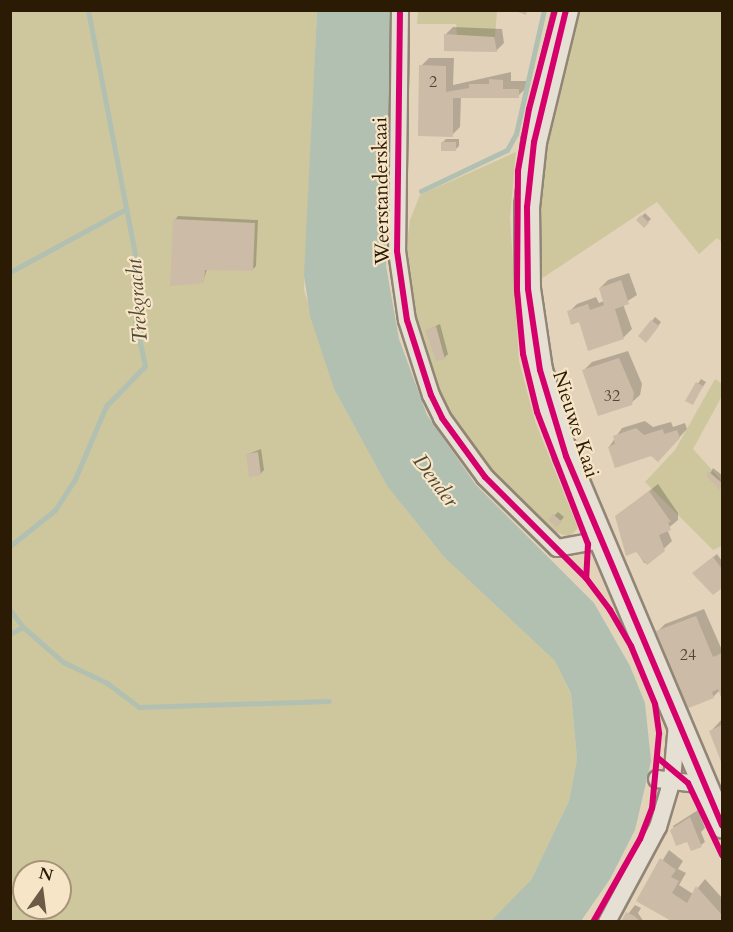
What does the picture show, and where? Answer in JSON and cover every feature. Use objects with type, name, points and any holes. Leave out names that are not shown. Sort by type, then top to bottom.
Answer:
[{"type":"main road","name":"Nieuwe Kaai","points":[[566,10],[534,142],[527,207],[528,289],[540,370],[553,417],[601,540],[723,825]]},
{"type":"street","name":"Weerstanderskaai","points":[[400,10],[397,260],[407,321],[431,395],[442,418],[485,477],[557,548],[601,540]]},
{"type":"street","points":[[607,921],[658,826],[664,779],[678,717]]},
{"type":"street","points":[[664,779],[706,785]]},
{"type":"shaded area","points":[[10,11],[317,11],[304,290],[334,389],[387,486],[444,557],[555,661],[571,695],[577,759],[569,801],[531,880],[494,921],[11,921]]},
{"type":"shaded area","points":[[418,11],[497,11],[495,37],[457,36],[456,24],[417,24]]},
{"type":"shaded area","points":[[579,11],[722,11],[722,242],[717,238],[699,254],[657,202],[538,281],[536,226],[541,165]]},
{"type":"shaded area","points":[[516,152],[510,217],[519,361],[535,421],[578,528],[569,537],[551,530],[513,496],[452,419],[433,381],[417,327],[405,258],[410,220],[420,195]]},
{"type":"shaded area","points":[[715,379],[722,384],[722,396],[693,449],[722,481],[722,546],[713,550],[645,482],[675,450]]},
{"type":"water","name":"Dender","points":[[317,11],[391,11],[386,266],[399,339],[427,415],[476,485],[594,603],[630,666],[645,703],[651,761],[635,830],[610,879],[581,921],[491,921],[531,880],[569,801],[577,759],[571,694],[555,661],[444,557],[387,486],[334,389],[310,316],[304,275]]},
{"type":"building","points":[[513,10],[527,10],[526,15]]},
{"type":"building","points":[[444,34],[494,37],[497,52],[444,51]]},
{"type":"building","points":[[419,65],[446,66],[446,92],[469,88],[469,84],[489,84],[489,79],[503,80],[503,89],[519,89],[519,98],[453,98],[453,137],[418,136]]},
{"type":"building","points":[[441,142],[456,142],[456,151],[441,151]]},
{"type":"building","points":[[641,215],[649,223],[644,228],[636,220]]},
{"type":"building","points":[[173,219],[255,223],[253,271],[205,270],[204,283],[170,286]]},
{"type":"building","points":[[621,280],[629,304],[615,309],[624,339],[588,351],[579,322],[571,325],[567,311],[588,304],[590,310],[604,305],[599,288]]},
{"type":"building","points":[[651,320],[659,326],[646,343],[638,336]]},
{"type":"building","points":[[436,326],[445,359],[436,361],[425,330]]},
{"type":"building","points":[[619,358],[634,393],[632,405],[598,416],[582,370]]},
{"type":"building","points":[[696,382],[703,386],[693,405],[685,401]]},
{"type":"building","points":[[636,428],[644,435],[663,429],[664,434],[677,430],[680,438],[658,462],[651,456],[615,468],[608,447],[615,444],[613,436]]},
{"type":"building","points":[[258,452],[261,475],[249,477],[246,454]]},
{"type":"building","points":[[708,471],[722,483],[720,490],[707,477]]},
{"type":"building","points":[[649,491],[671,522],[668,522],[671,530],[659,535],[665,551],[647,565],[636,552],[626,556],[615,516]]},
{"type":"building","points":[[553,514],[562,522],[557,527],[548,520]]},
{"type":"building","points":[[713,557],[722,569],[722,588],[713,595],[692,573]]},
{"type":"building","points":[[696,616],[713,657],[722,653],[722,700],[718,689],[712,692],[714,698],[686,709],[656,631]]},
{"type":"building","points":[[722,725],[722,764],[709,731]]},
{"type":"building","points":[[690,817],[702,847],[691,851],[687,842],[676,846],[670,830]]},
{"type":"building","points":[[660,858],[676,870],[671,877],[679,881],[672,893],[687,903],[696,886],[722,915],[722,922],[673,922],[636,901]]},
{"type":"building","points":[[626,912],[634,916],[641,922],[621,922]]},
{"type":"waterway","name":"Trekgracht","points":[[10,546],[55,510],[75,479],[106,406],[145,366],[135,320],[139,275],[88,10]]},
{"type":"waterway","points":[[421,191],[507,150],[516,134],[544,10]]},
{"type":"waterway","points":[[10,272],[126,209]]},
{"type":"waterway","name":"Trekgracht","points":[[10,610],[23,627],[10,634]]},
{"type":"waterway","points":[[23,627],[63,662],[107,683],[139,707],[329,701]]},
{"type":"cycle path","points":[[400,10],[397,251],[407,320],[431,395],[442,418],[485,477],[586,578],[610,610],[631,646],[655,704],[659,734],[652,808],[640,839],[593,922]]},
{"type":"cycle path","points":[[555,10],[529,109],[518,171],[517,290],[523,354],[537,412],[588,544],[586,578]]},
{"type":"cycle path","points":[[566,10],[534,142],[527,207],[528,289],[540,370],[566,456],[722,825]]},
{"type":"cycle path","points":[[658,758],[688,783],[722,855]]}]
